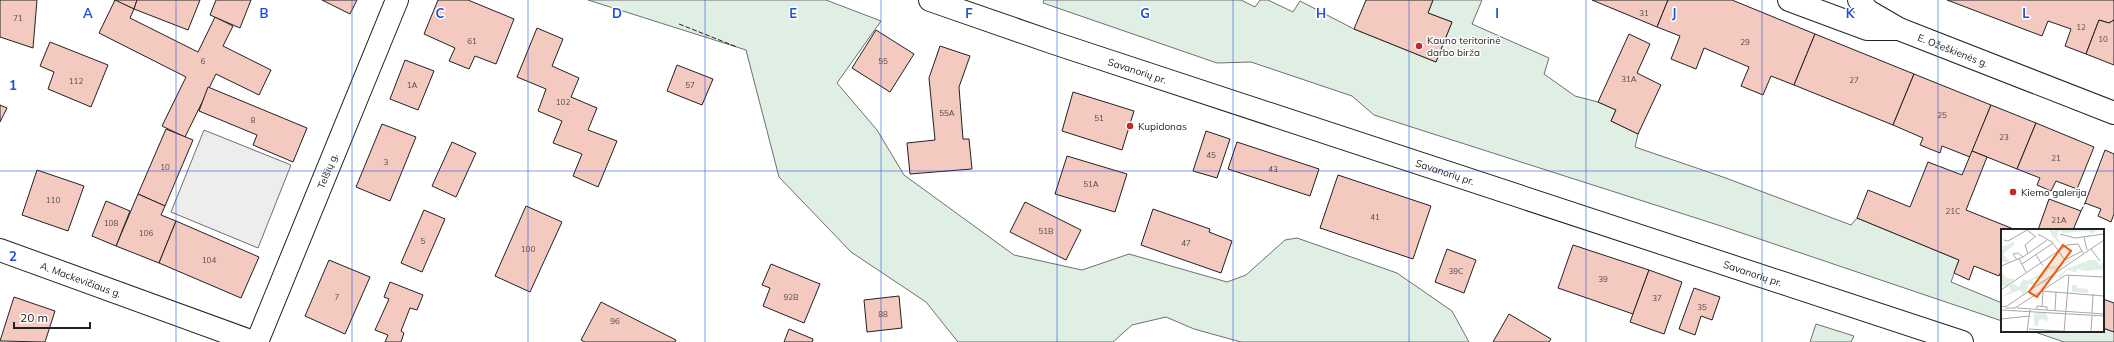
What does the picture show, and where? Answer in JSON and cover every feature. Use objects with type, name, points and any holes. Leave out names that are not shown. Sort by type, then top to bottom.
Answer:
[{"type":"main road","name":"Telšių g.","points":[[256,342],[397,0]]},
{"type":"main road","name":"Savanorių pr.","points":[[930,0],[1054,43],[1962,342]]},
{"type":"main road","name":"E. Ožeškienės g.","points":[[1789,0],[1867,29],[1899,29],[2114,113]]},
{"type":"main road","points":[[1859,0],[1868,11],[1899,29]]},
{"type":"main road","name":"A. Mackevičiaus g.","points":[[0,250],[253,342]]},
{"type":"green space","points":[[588,0],[826,0],[881,21],[837,83],[877,130],[904,175],[1014,255],[1082,270],[1129,254],[1227,282],[1246,275],[1285,240],[1297,238],[1397,273],[1452,311],[1469,342],[1241,342],[1194,329],[1166,317],[1132,325],[1113,342],[958,342],[926,302],[851,252],[779,177],[746,50]]},
{"type":"green space","points":[[1044,0],[1241,0],[1255,7],[1260,0],[1268,0],[1293,12],[1300,1],[1354,29],[1436,62],[1452,22],[1428,13],[1433,0],[1482,0],[1472,24],[1549,58],[1544,74],[1575,96],[1598,102],[1616,110],[1611,121],[1638,134],[1635,147],[1723,177],[1851,225],[1857,218],[1959,260],[1951,282],[2001,303],[2001,321],[1721,226],[1374,115],[1352,96],[1251,62],[1217,63],[1043,3]]},
{"type":"green space","points":[[1816,324],[1854,336],[1851,342],[1810,342]]},
{"type":"green space","points":[[2104,328],[2114,332],[2114,342],[2064,342],[2035,332],[2104,332]]},
{"type":"shaded area","points":[[204,130],[291,165],[258,248],[171,212]]},
{"type":"building","points":[[0,0],[37,0],[33,48],[0,37]]},
{"type":"building","points":[[114,0],[137,0],[134,9]]},
{"type":"building","points":[[115,0],[134,9],[130,18],[198,52],[215,17],[233,26],[223,46],[271,70],[259,95],[216,74],[185,137],[162,126],[186,77],[99,33]]},
{"type":"building","points":[[137,0],[200,0],[188,30],[134,9]]},
{"type":"building","points":[[216,0],[251,0],[240,28],[210,15]]},
{"type":"building","points":[[322,0],[357,0],[350,14]]},
{"type":"building","points":[[438,0],[468,0],[514,19],[496,64],[475,56],[469,69],[449,61],[455,48],[424,34]]},
{"type":"building","name":"Kauno teritorinė darbo birža","points":[[1366,0],[1433,0],[1428,13],[1452,22],[1436,62],[1354,29]]},
{"type":"building","points":[[1592,0],[1668,0],[1657,27]]},
{"type":"building","points":[[1668,0],[1732,0],[1815,34],[1794,85],[1771,76],[1763,95],[1741,86],[1749,67],[1704,48],[1696,69],[1671,59],[1680,36],[1657,27]]},
{"type":"building","points":[[1947,0],[2114,0],[2114,20],[2109,23],[2099,20],[2086,54],[2065,46],[2071,29],[2048,21],[2042,36]]},
{"type":"building","points":[[2099,20],[2109,23],[2114,20],[2114,65],[2086,54]]},
{"type":"building","points":[[537,28],[563,39],[552,66],[579,78],[571,97],[597,108],[588,130],[617,141],[598,187],[573,176],[582,154],[553,143],[562,121],[538,111],[546,89],[517,77]]},
{"type":"building","points":[[876,30],[914,54],[890,92],[852,68]]},
{"type":"building","points":[[1629,34],[1650,44],[1637,73],[1661,85],[1638,134],[1611,121],[1616,110],[1598,102]]},
{"type":"building","points":[[1815,34],[1914,74],[1893,125],[1794,85]]},
{"type":"building","points":[[50,42],[108,65],[91,107],[48,89],[54,72],[40,66]]},
{"type":"building","points":[[940,46],[970,56],[959,87],[963,139],[969,139],[972,169],[910,174],[907,143],[935,140],[929,78]]},
{"type":"building","points":[[405,60],[434,71],[418,110],[390,99]]},
{"type":"building","points":[[677,65],[713,79],[702,105],[667,91]]},
{"type":"building","points":[[1914,74],[1991,105],[1970,157],[1942,146],[1940,153],[1920,145],[1923,138],[1893,125]]},
{"type":"building","points":[[208,87],[307,128],[293,162],[253,145],[257,135],[199,111]]},
{"type":"building","points":[[1073,92],[1134,111],[1122,150],[1062,131]]},
{"type":"building","points":[[0,105],[7,108],[0,122]]},
{"type":"building","points":[[1991,105],[2036,123],[2017,169],[1972,151]]},
{"type":"building","points":[[2036,123],[2094,147],[2077,189],[2056,181],[2051,191],[2037,185],[2040,178],[2017,169]]},
{"type":"building","points":[[382,124],[416,137],[390,201],[356,187]]},
{"type":"building","points":[[166,129],[193,140],[165,206],[138,194]]},
{"type":"building","points":[[1206,131],[1230,139],[1217,178],[1193,171]]},
{"type":"building","points":[[452,142],[476,153],[456,197],[432,186]]},
{"type":"building","points":[[1237,142],[1319,169],[1310,196],[1228,169]]},
{"type":"building","points":[[2105,150],[2114,154],[2114,214],[2111,222],[2098,216],[2101,209],[2085,203]]},
{"type":"building","points":[[1972,151],[1987,157],[1966,210],[2014,229],[2001,229],[2001,271],[1999,276],[1974,266],[1969,280],[1954,273],[1959,260],[1857,218],[1868,190],[1910,207],[1928,162],[1962,175]]},
{"type":"building","points":[[1067,156],[1127,174],[1115,212],[1055,194]]},
{"type":"building","points":[[37,170],[84,186],[68,231],[22,215]]},
{"type":"building","points":[[1338,175],[1431,206],[1413,259],[1320,228]]},
{"type":"building","points":[[138,194],[165,206],[161,215],[176,221],[159,263],[116,246]]},
{"type":"building","points":[[2049,199],[2081,211],[2073,229],[2038,229]]},
{"type":"building","points":[[106,201],[130,211],[116,246],[92,236]]},
{"type":"building","points":[[1025,202],[1081,230],[1066,260],[1010,232]]},
{"type":"building","points":[[526,206],[562,222],[530,292],[495,276]]},
{"type":"building","points":[[1153,209],[1210,229],[1209,232],[1232,241],[1221,273],[1141,245]]},
{"type":"building","points":[[424,210],[445,219],[422,272],[401,263]]},
{"type":"building","points":[[176,221],[259,257],[241,298],[159,263]]},
{"type":"building","points":[[1573,245],[1649,270],[1633,314],[1558,288]]},
{"type":"building","points":[[1447,249],[1476,260],[1464,293],[1435,282]]},
{"type":"building","points":[[329,260],[370,277],[345,334],[305,316]]},
{"type":"building","points":[[771,264],[820,284],[804,323],[763,306],[770,288],[762,285]]},
{"type":"building","points":[[1649,270],[1682,282],[1664,334],[1630,322]]},
{"type":"building","points":[[390,282],[423,295],[417,310],[410,308],[401,331],[404,333],[401,342],[385,342],[388,335],[375,330],[389,299],[384,297]]},
{"type":"building","points":[[1694,288],[1720,297],[1712,320],[1701,316],[1695,335],[1679,329]]},
{"type":"building","points":[[899,296],[902,328],[867,332],[864,300]]},
{"type":"building","points":[[14,297],[55,311],[45,342],[0,341]]},
{"type":"building","points":[[2104,299],[2114,303],[2114,332],[2104,328]]},
{"type":"building","points":[[601,302],[676,340],[675,342],[585,342],[581,340]]},
{"type":"building","points":[[1509,314],[1551,339],[1549,342],[1493,342]]},
{"type":"building","points":[[789,329],[813,339],[812,342],[784,342]]},
{"type":"fence","points":[[679,24],[737,47]]},
{"type":"fence","points":[[2081,211],[2085,203]]},
{"type":"place","name":"Kauno teritorinė darbo birža","points":[[1419,46]]},
{"type":"place","name":"Kupidonas","points":[[1130,126]]},
{"type":"place","name":"Kiemo galerija","points":[[2013,192]]}]
